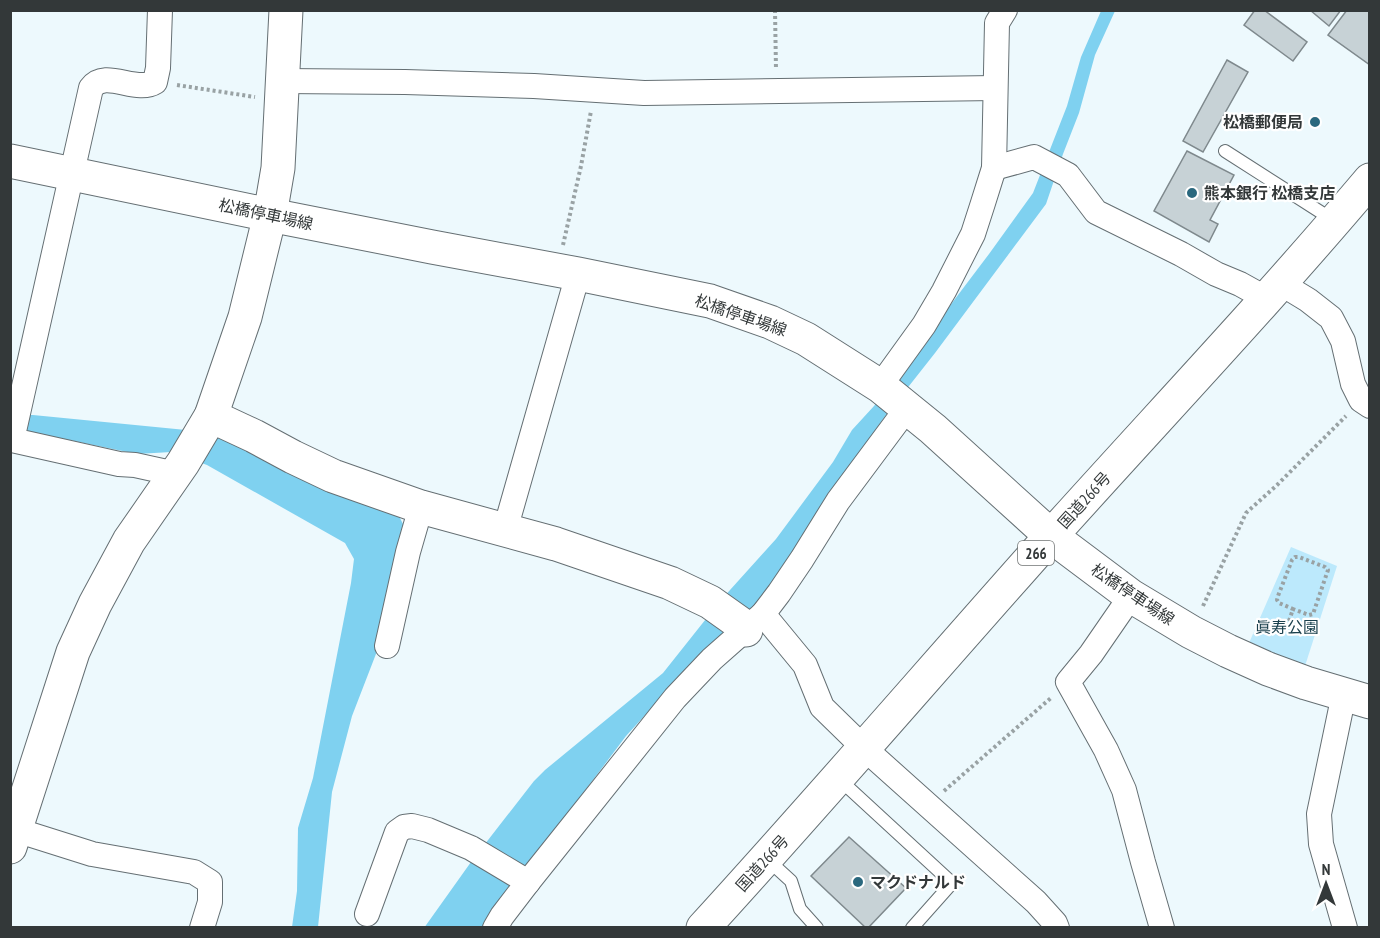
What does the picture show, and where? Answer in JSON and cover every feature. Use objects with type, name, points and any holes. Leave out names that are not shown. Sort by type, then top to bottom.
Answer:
[{"type":"main road","points":[[13,838],[73,652],[95,604],[129,541],[179,469],[208,422],[245,317],[270,215],[278,168],[286,10]]},
{"type":"main road","name":"松橋停車場線","points":[[10,161],[270,215],[710,301],[770,322],[806,339],[893,396],[1051,536],[1131,596],[1228,651],[1268,669],[1357,698]]},
{"type":"main road","name":"国道266号","points":[[703,927],[1051,536],[1274,291],[1370,180]]},
{"type":"main road","points":[[208,422],[254,436],[333,476],[421,507],[556,544],[670,583],[750,623]]},
{"type":"street","points":[[160,10],[158,68],[155,82],[151,85],[102,80],[91,88],[14,431],[119,464],[179,469]]},
{"type":"street","points":[[495,927],[525,879],[675,698],[779,593],[838,501],[893,396],[924,325],[973,234],[994,168],[997,23],[1005,10]]},
{"type":"street","points":[[281,90],[405,82],[644,93],[995,88]]},
{"type":"street","points":[[994,168],[1034,157],[1068,175],[1096,212],[1240,284],[1308,300],[1331,318],[1343,341],[1353,384],[1365,403]]},
{"type":"street","points":[[505,530],[568,272]]},
{"type":"street","points":[[387,646],[408,552],[421,507]]},
{"type":"street","points":[[1131,596],[1091,654],[1068,682],[1106,750],[1124,790],[1162,927]]},
{"type":"street","points":[[750,623],[805,665],[822,707],[864,748],[1036,902],[1057,927]]},
{"type":"street","points":[[1345,927],[1321,844],[1319,814],[1357,698]]},
{"type":"street","points":[[367,915],[398,832],[404,827],[412,826],[428,830],[471,848],[525,879]]},
{"type":"street","points":[[13,838],[194,872],[210,882],[210,902],[202,927]]},
{"type":"lane","points":[[1225,151],[1334,221]]},
{"type":"lane","points":[[838,778],[952,883],[912,927]]},
{"type":"lane","points":[[766,858],[791,881],[800,909],[817,927]]},
{"type":"path","points":[[775,10],[777,91]]},
{"type":"path","points":[[155,82],[281,90]]},
{"type":"path","points":[[568,272],[581,166],[594,90]]},
{"type":"path","points":[[1191,632],[1245,513],[1365,403]]},
{"type":"path","points":[[1295,556],[1299,556],[1328,570],[1313,614],[1309,615],[1293,609],[1277,600],[1292,560],[1295,556]]},
{"type":"path","points":[[1289,621],[1293,609]]},
{"type":"path","points":[[928,805],[1068,682]]},
{"type":"green space","name":"眞寿公園","points":[[1291,547],[1337,566],[1305,666],[1249,643]]},
{"type":"shaded area","points":[[1101,11],[1115,11],[1095,55],[1079,113],[1046,204],[883,419],[791,557],[747,616],[679,678],[626,736],[484,927],[424,928],[471,862],[534,781],[663,673],[721,600],[776,539],[833,462],[852,430],[874,406],[989,254],[1033,193],[1067,106],[1081,57]]},
{"type":"shaded area","points":[[11,415],[33,415],[186,430],[221,437],[399,516],[406,530],[386,628],[352,716],[332,792],[318,927],[292,927],[297,891],[298,828],[313,778],[351,583],[354,559],[345,543],[207,465],[171,452],[137,454],[11,430]]},
{"type":"building","points":[[1255,10],[1264,10],[1307,42],[1293,61],[1244,25]]},
{"type":"building","points":[[1310,10],[1341,10],[1329,26]]},
{"type":"building","points":[[1347,10],[1370,10],[1370,65],[1328,35]]},
{"type":"building","points":[[1227,60],[1248,72],[1203,152],[1183,141]]},
{"type":"building","points":[[1187,151],[1234,175],[1210,220],[1218,224],[1209,242],[1154,211]]},
{"type":"building","name":"マクドナルド","points":[[849,837],[906,888],[868,928],[811,876]]},
{"type":"place","name":"松橋郵便局","points":[[1315,122]]},
{"type":"place","name":"熊本銀行 松橋支店","points":[[1192,193]]},
{"type":"place","name":"マクドナルド","points":[[858,882]]}]
